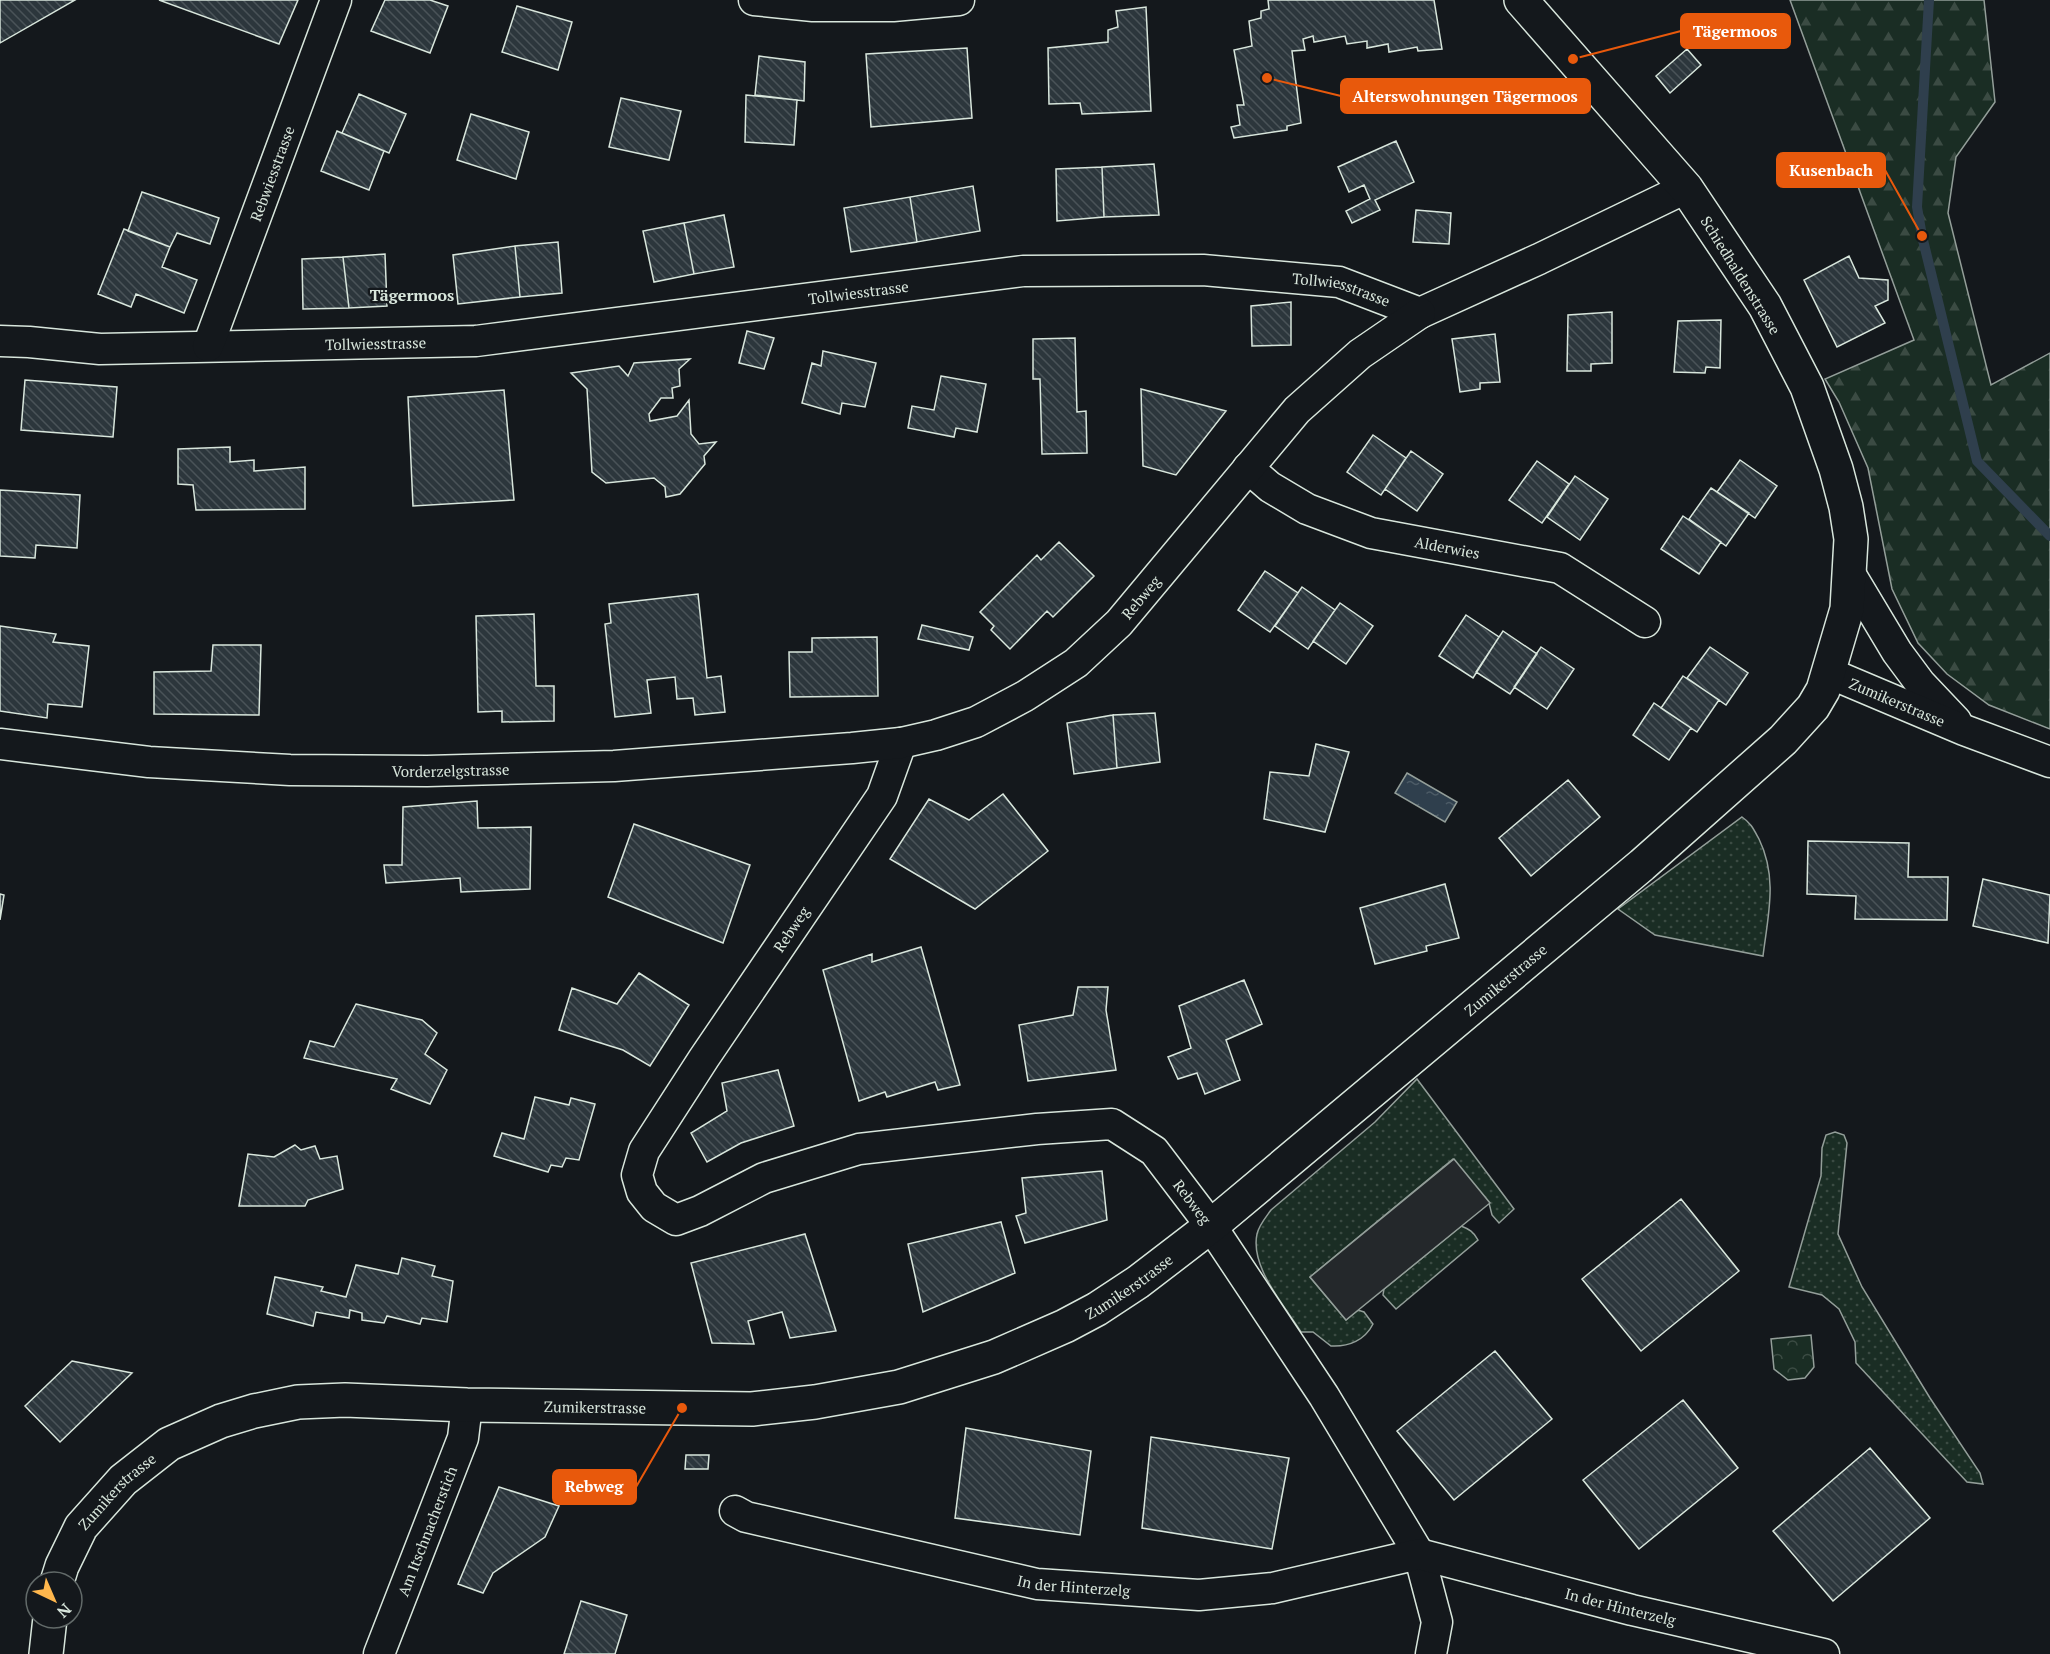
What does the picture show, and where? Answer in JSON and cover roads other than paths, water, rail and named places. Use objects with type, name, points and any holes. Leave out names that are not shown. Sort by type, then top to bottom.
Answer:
[{"type":"main road","name":"Schiedhaldenstrasse","points":[[1521,0],[1686,188],[1765,306],[1807,387],[1836,469],[1846,507],[1851,539],[1847,609],[1829,673]]},
{"type":"main road","name":"Zumikerstrasse","points":[[61,1570],[81,1527],[123,1480],[169,1444],[221,1421],[254,1411],[298,1402],[345,1400],[467,1406],[752,1409],[815,1402],[899,1387],[994,1357],[1065,1326],[1097,1309],[1138,1282],[1211,1226],[1641,866],[1783,740],[1813,707],[1823,690],[1829,673]]},
{"type":"main road","points":[[46,1654],[49,1630]]},
{"type":"street","name":"Rebwiesstrasse","points":[[208,346],[336,0]]},
{"type":"street","points":[[754,0],[813,6],[894,6],[959,0]]},
{"type":"street","points":[[1420,313],[1469,292],[1686,188]]},
{"type":"street","name":"Tollwiesstrasse","points":[[0,341],[100,350],[476,341],[1023,271],[1203,270],[1339,282],[1420,313]]},
{"type":"street","name":"Rebweg","points":[[1419,1554],[1324,1396],[1211,1226],[1154,1151],[1112,1124],[1037,1129],[859,1149],[764,1178],[700,1211],[675,1220],[654,1207],[642,1192],[637,1175],[644,1151],[710,1048],[882,796],[901,743],[976,722],[1025,696],[1076,663],[1119,623],[1305,403],[1360,354],[1420,313]]},
{"type":"street","name":"Alderwies","points":[[1248,468],[1270,487],[1307,509],[1371,533],[1560,568],[1645,622]]},
{"type":"street","points":[[1850,572],[1897,652],[1920,683],[1964,730]]},
{"type":"street","name":"Zumikerstrasse","points":[[1829,673],[1964,730],[2050,762]]},
{"type":"street","name":"Vorderzelgstrasse","points":[[0,744],[149,762],[290,770],[427,771],[614,766],[901,743]]},
{"type":"street","name":"Am Itschnacherstich","points":[[379,1654],[464,1438],[467,1406]]},
{"type":"street","name":"In der Hinterzelg","points":[[735,1511],[746,1517],[1037,1584],[1199,1595],[1273,1588],[1419,1554],[1632,1610],[1824,1654]]},
{"type":"street","points":[[1419,1554],[1437,1623],[1431,1654]]},
{"type":"water","points":[[1407,773],[1457,802],[1445,822],[1395,793]]},
{"type":"waterway","points":[[1929,0],[1917,207],[1922,236],[1977,461],[2050,536]]},
{"type":"place","name":"Tägermoos","points":[[1573,59]]},
{"type":"place","name":"Alterswohnungen Tägermoos","points":[[1267,78]]},
{"type":"place","name":"Kusenbach","points":[[1922,236]]},
{"type":"place","name":"Rebweg","points":[[682,1408]]},
{"type":"district","name":"Tägermoos","points":[[412,295]]}]
